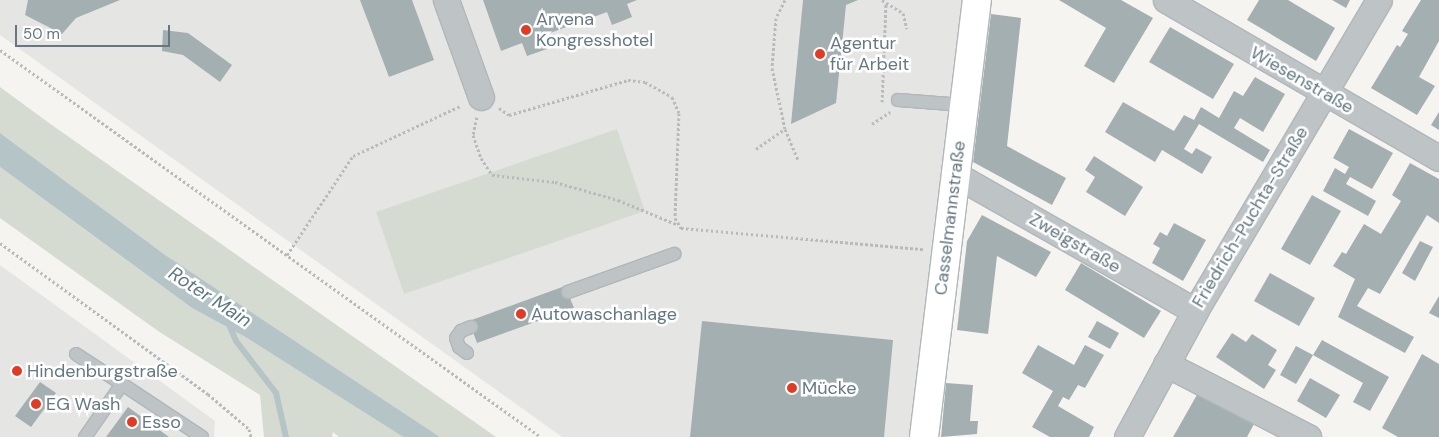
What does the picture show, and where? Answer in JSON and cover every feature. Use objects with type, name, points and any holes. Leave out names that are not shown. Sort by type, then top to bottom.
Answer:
[{"type":"street","points":[[446,0],[481,97]]},
{"type":"street","name":"Casselmannstraße","points":[[924,437],[977,0]]},
{"type":"street","name":"Wiesenstraße","points":[[1166,0],[1325,94],[1439,158]]},
{"type":"street","name":"Friedrich-Puchta-Straße","points":[[1127,437],[1195,311],[1379,0]]},
{"type":"street","name":"Zweigstraße","points":[[956,175],[1195,311]]},
{"type":"street","points":[[1166,364],[1308,437]]},
{"type":"lane","points":[[898,100],[964,105]]},
{"type":"lane","points":[[568,292],[674,254]]},
{"type":"lane","points":[[467,352],[459,347],[456,338],[461,331],[471,327]]},
{"type":"lane","points":[[76,354],[202,437]]},
{"type":"lane","points":[[85,437],[122,384]]},
{"type":"path","points":[[785,0],[776,18],[772,45],[774,76],[785,129],[798,160]]},
{"type":"path","points":[[882,0],[903,13],[906,29]]},
{"type":"path","points":[[872,124],[890,112],[880,100],[886,4]]},
{"type":"path","points":[[0,50],[541,437]]},
{"type":"path","points":[[481,97],[509,115],[628,80],[645,82],[667,92],[677,104],[680,127],[676,224]]},
{"type":"path","points":[[481,97],[473,134],[481,158],[492,175],[555,182],[618,200],[676,224],[687,231],[946,251]]},
{"type":"path","points":[[287,255],[353,156],[481,97]]},
{"type":"path","points":[[756,149],[785,129]]},
{"type":"path","points":[[0,244],[208,394],[249,429],[251,437]]},
{"type":"shaded area","points":[[0,0],[977,0],[923,437],[562,437],[0,35]]},
{"type":"shaded area","points":[[0,87],[496,437],[440,437],[164,255],[0,133]]},
{"type":"shaded area","points":[[617,129],[645,211],[404,294],[376,212]]},
{"type":"shaded area","points":[[0,167],[192,308],[247,338],[403,437],[339,437],[333,432],[332,437],[264,437],[260,395],[158,331],[0,218]]},
{"type":"shaded area","points":[[0,265],[215,421],[214,437],[0,437]]},
{"type":"water","name":"Roter Main","points":[[0,133],[165,255],[440,437],[403,437],[247,338],[192,308],[0,167]]},
{"type":"building","points":[[28,0],[120,0],[76,18],[62,34],[25,15]]},
{"type":"building","points":[[360,0],[412,0],[434,60],[389,77]]},
{"type":"building","name":"Arvena Kongresshotel","points":[[483,0],[637,0],[627,4],[632,17],[612,25],[607,12],[542,36],[547,49],[527,56],[522,43],[501,51]]},
{"type":"building","name":"Agentur für Arbeit","points":[[803,0],[858,0],[846,5],[836,103],[791,124]]},
{"type":"building","points":[[1059,0],[1121,0],[1153,18],[1114,83],[1084,66],[1106,28]]},
{"type":"building","points":[[1259,0],[1288,0],[1335,28],[1316,61],[1247,20]]},
{"type":"building","points":[[1332,0],[1350,0],[1346,8]]},
{"type":"building","points":[[1421,0],[1439,0],[1439,41],[1419,77],[1435,86],[1417,115],[1371,88],[1397,45],[1400,47],[1408,34],[1402,31]]},
{"type":"building","points":[[991,14],[1021,18],[1007,146],[1066,178],[1052,205],[973,162]]},
{"type":"building","points":[[1170,27],[1234,64],[1213,99],[1149,62]]},
{"type":"building","points":[[163,30],[188,33],[232,65],[220,82],[183,55],[162,51]]},
{"type":"building","points":[[1255,77],[1285,94],[1263,132],[1240,118],[1234,128],[1270,150],[1263,162],[1199,124],[1184,149],[1192,154],[1196,148],[1212,157],[1202,174],[1162,150],[1155,162],[1105,132],[1123,102],[1174,131],[1184,115],[1194,120],[1201,107],[1219,118],[1234,91],[1243,96]]},
{"type":"building","points":[[1439,112],[1439,130],[1431,125]]},
{"type":"building","points":[[1349,129],[1393,153],[1372,189],[1350,177],[1346,184],[1376,201],[1368,216],[1323,191],[1335,168],[1345,174],[1349,167],[1333,158]]},
{"type":"building","points":[[1094,156],[1143,187],[1125,216],[1086,192],[1095,177],[1085,170]]},
{"type":"building","points":[[1410,163],[1439,179],[1439,223],[1427,215],[1380,294],[1368,288],[1357,306],[1414,337],[1405,353],[1338,317],[1355,279],[1333,266],[1342,252],[1346,254],[1364,224],[1381,234],[1401,201],[1392,195]]},
{"type":"building","points":[[1312,195],[1341,211],[1310,265],[1281,249]]},
{"type":"building","points":[[982,215],[1051,252],[1036,277],[997,256],[988,334],[957,330],[967,241]]},
{"type":"building","points":[[1174,223],[1206,240],[1183,281],[1152,263],[1160,248],[1153,244],[1160,232],[1167,236]]},
{"type":"building","points":[[1420,241],[1433,247],[1415,281],[1402,273]]},
{"type":"building","points":[[1081,263],[1161,311],[1144,338],[1065,290]]},
{"type":"building","points":[[1270,273],[1315,298],[1299,326],[1254,301]]},
{"type":"building","name":"Autowaschanlage","points":[[565,286],[574,308],[477,343],[469,321]]},
{"type":"building","points":[[1439,296],[1439,318],[1429,313]]},
{"type":"building","name":"Mücke","points":[[702,321],[893,340],[884,437],[690,437]]},
{"type":"building","points":[[1097,321],[1119,333],[1110,349],[1088,337]]},
{"type":"building","points":[[1232,333],[1246,342],[1252,334],[1277,350],[1268,365],[1276,370],[1264,389],[1216,357]]},
{"type":"building","points":[[1322,340],[1389,377],[1370,411],[1353,402],[1363,383],[1313,355]]},
{"type":"building","points":[[1038,345],[1074,365],[1085,345],[1104,355],[1085,388],[1078,385],[1069,400],[1063,397],[1058,406],[1094,427],[1089,437],[1050,437],[1032,427],[1053,391],[1022,373]]},
{"type":"building","points":[[1296,346],[1313,355],[1296,384],[1280,375]]},
{"type":"building","points":[[1422,354],[1439,364],[1439,437],[1398,437],[1382,428]]},
{"type":"building","points":[[1310,378],[1340,395],[1326,418],[1297,401]]},
{"type":"building","name":"EG Wash","points":[[40,382],[56,393],[31,427],[15,416]]},
{"type":"building","points":[[946,383],[973,385],[970,421],[978,421],[977,434],[941,437]]},
{"type":"building","points":[[1198,393],[1254,424],[1247,437],[1173,437]]},
{"type":"building","name":"Esso","points":[[128,407],[169,437],[106,437]]},
{"type":"waterway","name":"Roter Main","points":[[228,322],[236,341],[276,393],[286,437]]},
{"type":"place","name":"Arvena Kongresshotel","points":[[526,30]]},
{"type":"place","name":"Agentur für Arbeit","points":[[820,54]]},
{"type":"place","name":"Autowaschanlage","points":[[521,314]]},
{"type":"place","name":"Hindenburgstraße","points":[[17,371]]},
{"type":"place","name":"Mücke","points":[[792,388]]},
{"type":"place","name":"EG Wash","points":[[36,404]]},
{"type":"place","name":"Esso","points":[[132,422]]}]
